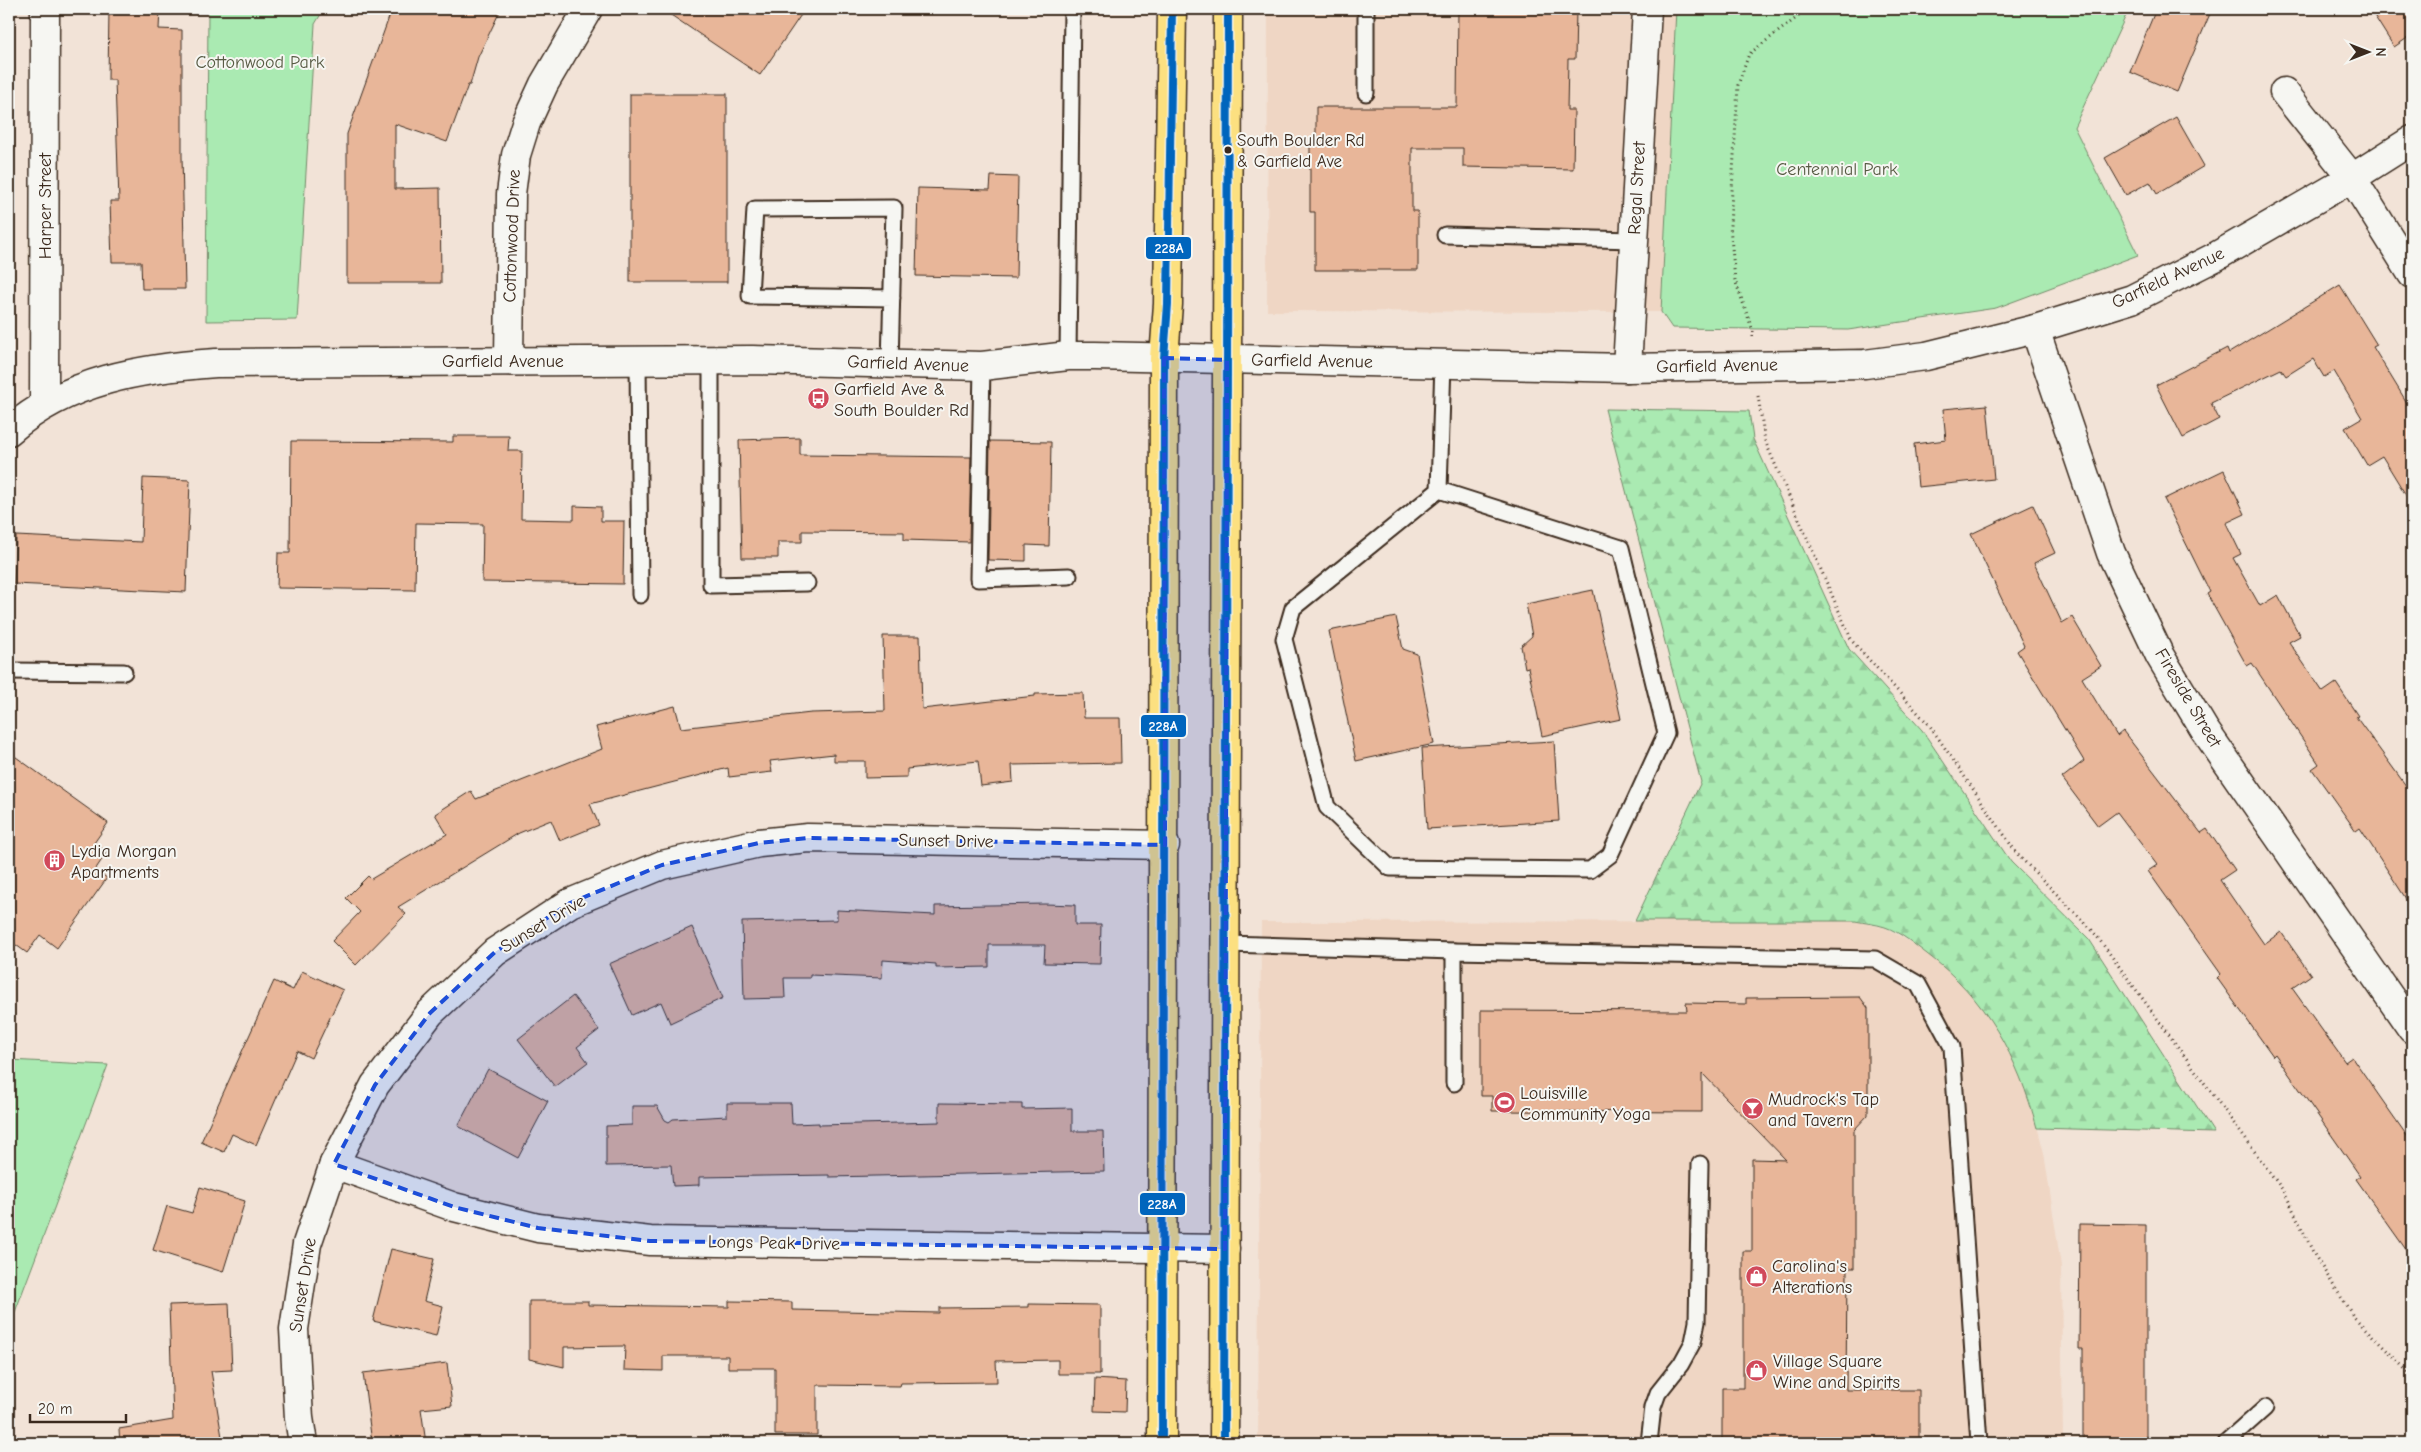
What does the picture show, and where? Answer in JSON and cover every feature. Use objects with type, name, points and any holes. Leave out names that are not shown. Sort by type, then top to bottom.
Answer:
[{"type":"main road","points":[[1162,1443],[1165,845],[1164,358],[1168,294],[1172,9]]},
{"type":"main road","points":[[1224,1443],[1228,9]]},
{"type":"street","name":"Harper Street","points":[[44,403],[45,9]]},
{"type":"street","name":"Cottonwood Drive","points":[[509,361],[511,194],[516,154],[526,122],[544,84],[588,9]]},
{"type":"street","name":"Regal Street","points":[[1626,368],[1647,9]]},
{"type":"street","points":[[2284,92],[2352,178],[2412,274]]},
{"type":"street","name":"Garfield Avenue","points":[[9,430],[44,403],[106,379],[165,366],[216,363],[711,360],[982,366],[1068,356],[1443,362],[1626,368],[1865,364],[1926,356],[2035,329],[2132,299],[2215,258],[2352,178],[2412,140]]},
{"type":"street","name":"Fireside Street","points":[[2035,329],[2111,553],[2160,656],[2204,729],[2412,1030]]},
{"type":"street","name":"Sunset Drive","points":[[302,1443],[294,1329],[307,1244],[334,1164],[381,1077],[430,1013],[495,952],[570,903],[662,865],[759,843],[808,838],[1165,845]]},
{"type":"street","name":"Longs Peak Drive","points":[[334,1164],[454,1207],[538,1228],[650,1241],[1225,1249]]},
{"type":"lane","points":[[1068,356],[1072,9]]},
{"type":"lane","points":[[1366,9],[1366,93]]},
{"type":"lane","points":[[890,364],[892,298],[894,208],[755,209],[750,296],[892,298]]},
{"type":"lane","points":[[1445,235],[1634,240]]},
{"type":"lane","points":[[638,360],[640,594]]},
{"type":"lane","points":[[711,360],[711,585],[807,584]]},
{"type":"lane","points":[[1439,490],[1621,548],[1666,733],[1610,855],[1590,870],[1390,868],[1328,806],[1284,639],[1293,608],[1439,490],[1443,362]]},
{"type":"lane","points":[[982,366],[978,579],[1069,576]]},
{"type":"lane","points":[[9,671],[124,672]]},
{"type":"lane","points":[[1226,944],[1454,951],[1875,959],[1918,984],[1952,1047],[1979,1443]]},
{"type":"lane","points":[[1454,951],[1454,1082]]},
{"type":"lane","points":[[1649,1443],[1653,1407],[1658,1393],[1685,1357],[1693,1342],[1697,1322],[1700,1164]]},
{"type":"lane","points":[[2226,1443],[2265,1408]]},
{"type":"path","points":[[1808,9],[1749,54],[1738,85],[1730,226],[1735,280],[1753,331],[1754,365],[1765,441],[1852,641],[1930,726],[2018,855],[2093,931],[2285,1193],[2315,1256],[2353,1316],[2412,1376]]},
{"type":"highlighted area","points":[[1164,358],[1227,360],[1225,1249],[650,1241],[538,1228],[454,1207],[334,1164],[375,1085],[430,1013],[495,952],[570,903],[662,865],[759,843],[808,838],[1165,845]]},
{"type":"shaded area","points":[[1268,9],[1676,9],[1661,312],[1267,311]]},
{"type":"shaded area","points":[[1855,921],[1886,928],[1915,945],[1943,966],[1969,990],[1992,1022],[2012,1056],[2030,1099],[2044,1153],[2061,1266],[2063,1443],[1258,1443],[1261,922]]},
{"type":"green space","name":"Cottonwood Park","points":[[208,9],[324,9],[315,24],[297,320],[206,321]]},
{"type":"green space","name":"Centennial Park","points":[[1676,9],[2129,9],[2074,127],[2138,255],[1996,308],[1848,330],[1672,328],[1661,312]]},
{"type":"green space","points":[[1605,409],[1749,411],[1753,439],[1849,649],[1922,730],[2011,862],[2089,939],[2214,1133],[2037,1128],[2020,1077],[1997,1031],[1983,1010],[1948,971],[1907,939],[1885,927],[1855,921],[1635,921],[1701,782]]},
{"type":"green space","points":[[9,1060],[108,1065],[9,1328]]},
{"type":"building","points":[[109,9],[160,9],[159,29],[182,30],[185,289],[142,289],[141,262],[112,262],[110,201],[119,201],[115,80],[108,80]]},
{"type":"building","points":[[392,9],[501,9],[478,57],[470,85],[468,85],[447,142],[395,124],[395,189],[440,188],[441,283],[347,283],[347,134]]},
{"type":"building","points":[[662,9],[805,9],[760,75]]},
{"type":"building","points":[[1458,9],[1576,9],[1575,59],[1568,59],[1567,110],[1574,110],[1573,169],[1463,167],[1463,148],[1412,148],[1412,211],[1418,211],[1418,270],[1315,270],[1315,212],[1310,212],[1310,143],[1316,141],[1316,107],[1457,107]]},
{"type":"building","points":[[2156,9],[2212,9],[2177,92],[2130,72]]},
{"type":"building","points":[[2370,9],[2412,9],[2412,35],[2394,47]]},
{"type":"building","points":[[630,94],[727,94],[727,282],[630,282]]},
{"type":"building","points":[[2176,117],[2204,166],[2157,194],[2150,182],[2126,195],[2105,158]]},
{"type":"building","points":[[991,176],[1018,177],[1016,278],[916,276],[918,188],[990,190]]},
{"type":"building","points":[[2340,285],[2377,345],[2373,347],[2412,411],[2412,505],[2382,456],[2367,465],[2345,428],[2362,418],[2334,371],[2324,377],[2313,359],[2286,376],[2281,369],[2211,403],[2219,419],[2183,438],[2156,385],[2227,348],[2229,353]]},
{"type":"building","points":[[1987,405],[1994,479],[1918,487],[1914,444],[1946,440],[1943,409]]},
{"type":"building","points":[[453,436],[509,436],[508,451],[522,451],[521,519],[574,520],[574,506],[601,507],[601,521],[624,521],[623,584],[482,582],[483,524],[416,523],[415,590],[277,588],[278,553],[290,553],[291,441],[453,442]]},
{"type":"building","points":[[800,438],[800,455],[971,457],[969,542],[904,540],[904,532],[802,531],[802,542],[778,542],[778,558],[742,558],[739,440]]},
{"type":"building","points":[[990,441],[1051,442],[1049,546],[1026,545],[1026,561],[988,560]]},
{"type":"building","points":[[2224,470],[2245,514],[2226,523],[2241,554],[2233,558],[2260,606],[2278,595],[2300,636],[2289,642],[2323,692],[2336,683],[2358,716],[2356,717],[2412,794],[2412,908],[2360,828],[2356,831],[2312,769],[2319,764],[2252,663],[2247,666],[2207,594],[2210,592],[2164,499]]},
{"type":"building","points":[[143,478],[190,480],[186,592],[14,584],[16,536],[141,542]]},
{"type":"building","points":[[2033,505],[2055,553],[2034,563],[2062,623],[2072,617],[2101,666],[2082,678],[2117,736],[2123,731],[2201,833],[2207,829],[2235,870],[2220,880],[2264,944],[2281,932],[2311,975],[2292,988],[2345,1062],[2352,1057],[2412,1143],[2412,1258],[2356,1179],[2360,1176],[2275,1054],[2273,1056],[2217,978],[2221,974],[2148,871],[2157,865],[2117,812],[2098,826],[2062,778],[2084,761],[2017,651],[2024,646],[1971,534]]},
{"type":"building","points":[[1593,590],[1621,719],[1542,736],[1528,667],[1525,668],[1521,646],[1532,636],[1526,604]]},
{"type":"building","points":[[1396,617],[1403,649],[1417,654],[1434,744],[1356,761],[1329,631]]},
{"type":"building","points":[[883,636],[920,636],[922,709],[1035,696],[1035,694],[1083,693],[1084,718],[1120,718],[1121,763],[1012,765],[1013,782],[981,786],[978,761],[907,769],[907,777],[865,778],[865,761],[834,761],[834,754],[770,761],[772,772],[729,777],[728,768],[590,804],[599,825],[560,841],[551,820],[519,833],[398,907],[406,914],[356,965],[332,941],[360,912],[346,898],[368,876],[371,879],[447,834],[435,814],[471,791],[476,799],[602,749],[596,727],[675,706],[681,728],[811,713],[885,711]]},
{"type":"building","points":[[1554,741],[1559,821],[1427,829],[1422,748]]},
{"type":"building","name":"Lydia Morgan Apartments","points":[[9,752],[108,823],[94,843],[107,852],[95,870],[107,878],[57,948],[40,935],[27,953],[9,940]]},
{"type":"building","points":[[1075,905],[1075,925],[1101,925],[1100,964],[1044,963],[1045,945],[989,945],[989,967],[936,968],[936,964],[883,960],[882,978],[810,975],[810,978],[784,978],[785,998],[744,999],[742,922],[837,920],[837,910],[935,915],[935,906]]},
{"type":"building","points":[[692,927],[723,998],[670,1023],[661,1002],[632,1015],[609,964]]},
{"type":"building","points":[[302,971],[343,990],[311,1058],[297,1051],[256,1145],[232,1134],[224,1152],[201,1142],[274,981],[293,990]]},
{"type":"building","points":[[573,996],[599,1030],[577,1047],[588,1062],[555,1087],[518,1039]]},
{"type":"building","points":[[1860,997],[1868,1008],[1868,1115],[1854,1130],[1854,1268],[1847,1268],[1846,1390],[1919,1390],[1919,1443],[1722,1443],[1722,1388],[1743,1388],[1743,1251],[1752,1251],[1752,1159],[1786,1160],[1702,1073],[1702,1112],[1492,1111],[1492,1096],[1481,1096],[1481,1010],[1687,1011],[1686,1003],[1746,1004],[1746,998]]},
{"type":"building","points":[[488,1069],[548,1101],[518,1158],[458,1126]]},
{"type":"building","points":[[727,1103],[791,1103],[792,1124],[819,1123],[819,1125],[939,1122],[939,1103],[1022,1104],[1022,1109],[1072,1108],[1072,1131],[1103,1131],[1104,1171],[829,1177],[829,1175],[699,1177],[699,1185],[673,1186],[671,1165],[606,1166],[606,1126],[632,1125],[632,1106],[657,1106],[665,1120],[669,1122],[673,1119],[727,1116]]},
{"type":"building","points":[[200,1187],[245,1201],[223,1272],[153,1250],[167,1206],[192,1213]]},
{"type":"building","points":[[2080,1224],[2146,1225],[2146,1443],[2083,1443],[2083,1349],[2079,1349]]},
{"type":"building","points":[[391,1249],[434,1259],[424,1301],[443,1306],[436,1336],[373,1321]]},
{"type":"building","points":[[529,1301],[588,1301],[588,1305],[729,1307],[729,1301],[792,1302],[792,1310],[939,1313],[939,1308],[1029,1307],[1029,1304],[1100,1305],[1100,1374],[1058,1374],[1058,1360],[996,1361],[997,1382],[901,1383],[900,1386],[817,1385],[817,1435],[775,1435],[775,1368],[728,1368],[728,1356],[663,1356],[663,1371],[624,1370],[625,1346],[564,1347],[564,1367],[529,1359]]},
{"type":"building","points":[[229,1303],[232,1370],[211,1371],[223,1443],[120,1443],[119,1429],[173,1420],[169,1305]]},
{"type":"building","points":[[447,1363],[452,1406],[421,1409],[426,1443],[372,1443],[363,1373]]},
{"type":"building","points":[[1095,1379],[1126,1381],[1125,1412],[1094,1411]]},
{"type":"transit line","name":"228A","points":[[1162,1443],[1164,358],[1168,304],[1172,9]]},
{"type":"transit line","name":"228A","points":[[1224,1443],[1228,9]]},
{"type":"place","name":"South Boulder Rd & Garfield Ave","points":[[1228,150]]},
{"type":"place","name":"Garfield Ave & South Boulder Rd","points":[[818,399]]},
{"type":"place","name":"Lydia Morgan Apartments","points":[[55,861]]},
{"type":"place","name":"Louisville Community Yoga","points":[[1504,1103]]},
{"type":"place","name":"Mudrock's Tap and Tavern","points":[[1752,1109]]},
{"type":"place","name":"Carolina's Alterations","points":[[1756,1276]]},
{"type":"place","name":"Village Square Wine and Spirits","points":[[1757,1371]]}]
